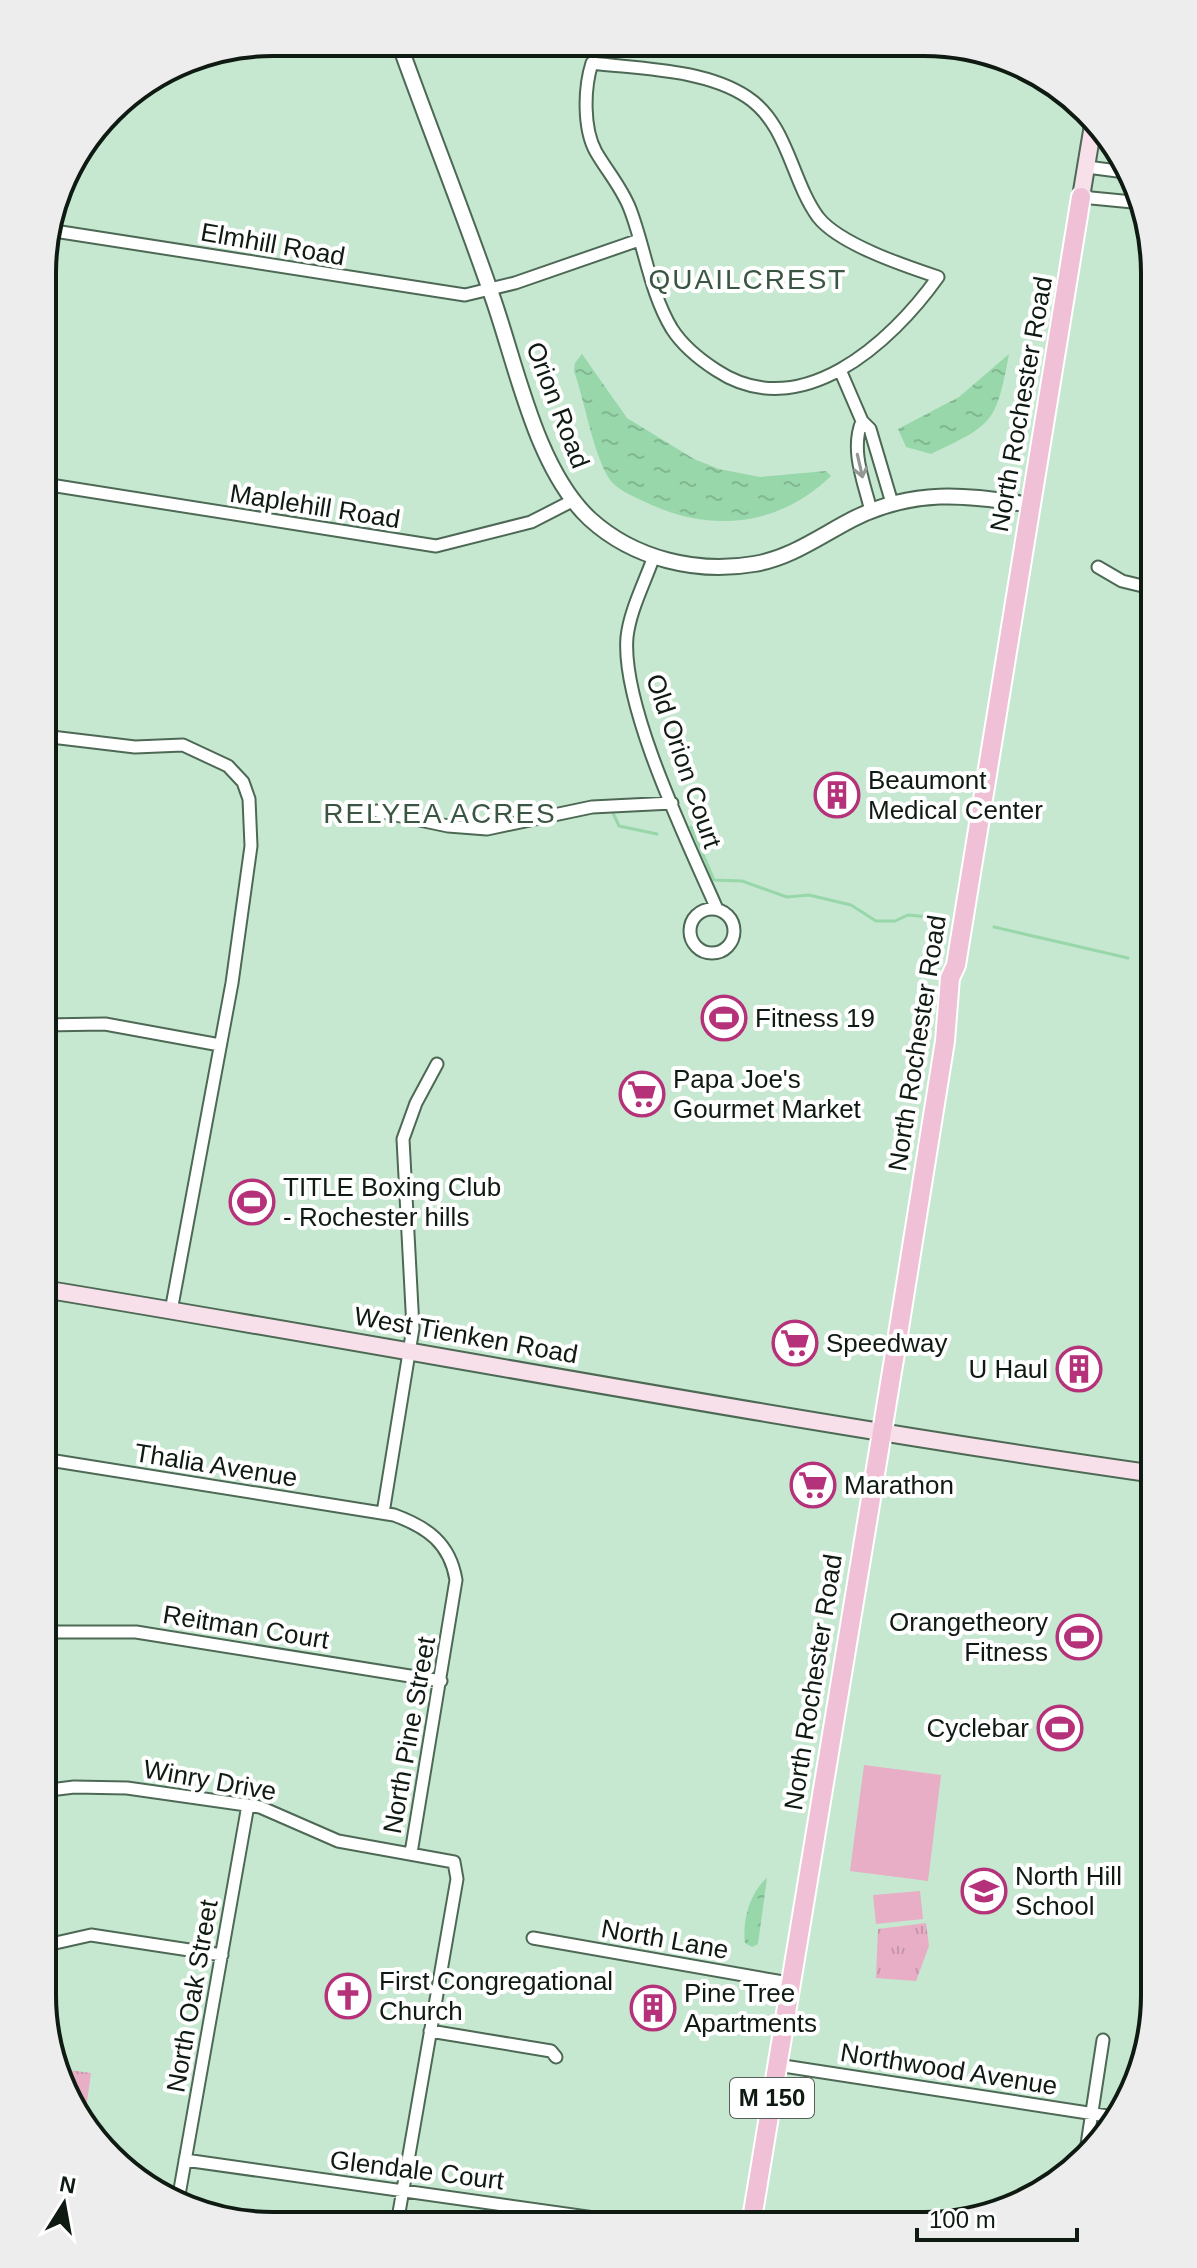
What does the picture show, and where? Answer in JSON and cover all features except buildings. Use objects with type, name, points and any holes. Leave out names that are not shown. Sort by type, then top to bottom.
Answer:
[{"type":"main road","name":"North Rochester Road","points":[[790,1976],[945,1041],[950,978],[956,965],[1091,136]]},
{"type":"main road","name":"West Tienken Road","points":[[56,1291],[881,1433],[1141,1472]]},
{"type":"main road","name":"M 150","points":[[753,2212],[790,1976]]},
{"type":"street","name":"Orion Road","points":[[404,56],[553,469],[591,520],[654,556],[700,567],[756,564],[801,549],[892,503],[947,494],[1030,505]]},
{"type":"street","points":[[592,63],[700,79],[742,94],[769,120],[808,199],[824,223],[857,244],[938,277],[905,318],[840,370],[814,383],[786,388],[747,384],[720,373],[685,346],[673,330],[639,240],[626,198],[590,140],[587,84],[592,63]]},
{"type":"street","points":[[1087,167],[1115,171]]},
{"type":"street","points":[[1081,197],[1128,202]]},
{"type":"street","name":"Elmhill Road","points":[[60,232],[377,284],[465,295],[490,290],[639,240]]},
{"type":"street","points":[[840,370],[862,421],[870,429],[892,503]]},
{"type":"street","points":[[862,421],[857,432],[857,456],[871,511]]},
{"type":"street","name":"Maplehill Road","points":[[56,486],[436,546],[531,522],[574,500]]},
{"type":"street","name":"Old Orion Court","points":[[654,556],[631,619],[626,652],[635,703],[672,803],[717,909]]},
{"type":"street","points":[[1098,567],[1122,581],[1141,586]]},
{"type":"street","points":[[56,738],[135,747],[183,745],[214,757],[243,782],[251,817],[251,846],[220,1045],[171,1311]]},
{"type":"street","points":[[377,811],[437,824],[487,829],[592,807],[672,803]]},
{"type":"street","name":"Old Orion Court","points":[[701,911],[707,888]]},
{"type":"street","points":[[717,909],[730,917],[734,931],[730,944],[712,953],[700,949],[691,938],[691,923],[701,911],[717,909]]},
{"type":"street","points":[[56,1025],[105,1024],[220,1045]]},
{"type":"street","points":[[383,1513],[410,1350],[413,1293],[403,1139],[416,1103],[437,1064]]},
{"type":"street","name":"Thalia Avenue","points":[[56,1461],[383,1513]]},
{"type":"street","name":"North Pine Street","points":[[383,1513],[409,1520],[439,1539],[453,1564],[453,1607],[411,1853],[454,1862],[457,1870],[399,2212]]},
{"type":"street","name":"Reitman Court","points":[[56,1632],[136,1632],[441,1681]]},
{"type":"street","name":"Winry Drive","points":[[56,1789],[127,1788],[248,1805],[282,1814],[328,1838],[411,1853]]},
{"type":"street","name":"North Oak Street","points":[[180,2190],[248,1805]]},
{"type":"street","points":[[56,1943],[91,1935],[222,1955]]},
{"type":"street","name":"North Lane","points":[[533,1938],[790,1976]]},
{"type":"street","points":[[430,2031],[551,2051],[556,2057]]},
{"type":"street","points":[[1088,2136],[1103,2040]]},
{"type":"street","name":"Northwood Avenue","points":[[777,2065],[1104,2115]]},
{"type":"street","name":"Glendale Court","points":[[185,2160],[549,2212]]},
{"type":"green space","points":[[864,1765],[941,1775],[928,1881],[850,1871]]},
{"type":"green space","points":[[920,1891],[923,1919],[876,1924],[873,1895]]},
{"type":"green space","points":[[926,1923],[929,1946],[916,1981],[876,1978],[878,1929]]},
{"type":"green space","points":[[70,2070],[91,2073],[87,2105]]},
{"type":"water","points":[[582,354],[627,418],[694,459],[719,469],[760,477],[826,471],[831,476],[788,506],[741,520],[692,518],[633,496],[611,481],[597,453],[574,371],[575,363]]},
{"type":"water","points":[[1009,354],[1000,395],[989,419],[968,435],[931,454],[906,447],[898,429],[959,397]]},
{"type":"water","points":[[767,1878],[758,1944],[752,1947],[745,1943],[746,1916],[756,1891]]},
{"type":"waterway","points":[[613,813],[619,826],[657,834]]},
{"type":"waterway","points":[[691,827],[714,880],[742,881],[787,897],[809,895],[851,905],[876,921],[895,921],[908,915],[930,917]]},
{"type":"waterway","points":[[936,916],[942,917]]},
{"type":"waterway","points":[[994,927],[1128,958]]},
{"type":"place","name":"Beaumont Medical Center","points":[[837,795]]},
{"type":"place","name":"Fitness 19","points":[[724,1018]]},
{"type":"place","name":"Papa Joe's Gourmet Market","points":[[642,1094]]},
{"type":"place","name":"TITLE Boxing Club - Rochester hills","points":[[252,1202]]},
{"type":"place","name":"Speedway","points":[[795,1343]]},
{"type":"place","name":"U Haul","points":[[1079,1369]]},
{"type":"place","name":"Marathon","points":[[813,1485]]},
{"type":"place","name":"Orangetheory Fitness","points":[[1079,1637]]},
{"type":"place","name":"Cyclebar","points":[[1060,1728]]},
{"type":"place","name":"North Hill School","points":[[984,1891]]},
{"type":"place","name":"First Congregational Church","points":[[348,1996]]},
{"type":"place","name":"Pine Tree Apartments","points":[[653,2008]]},
{"type":"district","name":"QUAILCREST","points":[[748,279]]},
{"type":"district","name":"RELYEA ACRES","points":[[440,813]]}]
